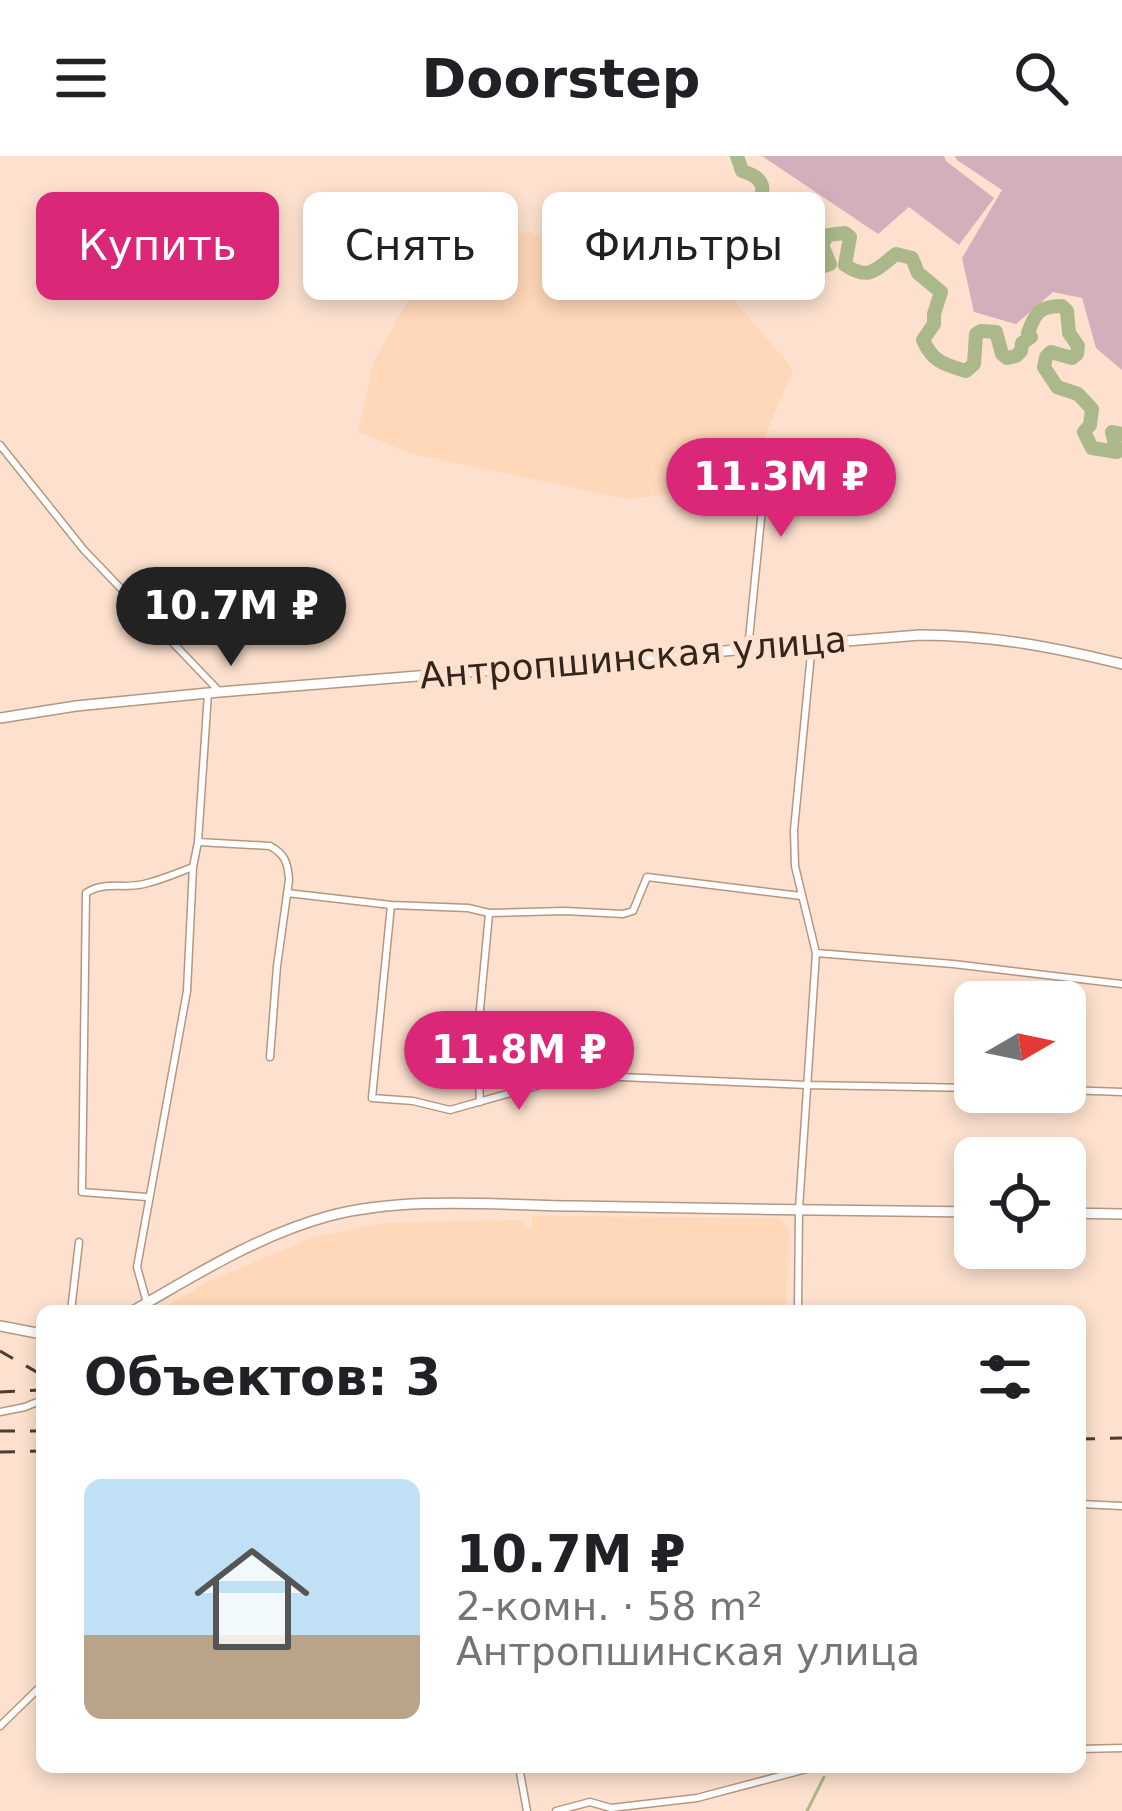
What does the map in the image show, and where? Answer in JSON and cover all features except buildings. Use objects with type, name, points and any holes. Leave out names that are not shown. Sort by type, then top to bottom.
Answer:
[{"type":"street","points":[[748,649],[767,459],[757,444]]},
{"type":"street","points":[[0,445],[84,550],[221,692]]},
{"type":"street","name":"Антропшинская улица","points":[[0,718],[208,693],[960,635],[1037,644],[1122,664]]},
{"type":"street","points":[[797,1305],[816,953],[795,866],[794,830],[812,643]]},
{"type":"street","points":[[147,1303],[137,1267],[187,991],[208,693]]},
{"type":"street","points":[[198,842],[269,846],[279,850],[288,867],[270,1058]]},
{"type":"street","points":[[148,1197],[82,1192],[86,893],[104,886],[140,886],[193,867]]},
{"type":"street","points":[[287,893],[489,913],[623,914],[633,911],[647,877],[801,896]]},
{"type":"street","points":[[391,905],[372,1098],[450,1110],[575,1075],[954,1088]]},
{"type":"street","points":[[480,1102],[477,1041],[489,913]]},
{"type":"street","points":[[816,953],[1122,984]]},
{"type":"street","points":[[1086,1091],[1122,1092]]},
{"type":"street","points":[[144,1305],[239,1252],[325,1217],[365,1208],[954,1212]]},
{"type":"street","points":[[1086,1213],[1122,1214]]},
{"type":"street","points":[[71,1305],[79,1242]]},
{"type":"street","points":[[0,1326],[36,1333]]},
{"type":"street","points":[[0,1412],[36,1402]]},
{"type":"street","points":[[1086,1504],[1122,1506]]},
{"type":"street","points":[[0,1726],[36,1691]]},
{"type":"street","points":[[1086,1749],[1122,1748]]},
{"type":"street","points":[[520,1773],[526,1811]]},
{"type":"street","points":[[556,1811],[590,1802],[611,1808],[697,1798],[791,1773]]},
{"type":"shaded area","points":[[762,156],[944,156],[994,198],[959,245],[909,207],[878,234],[825,198],[825,192],[816,192]]},
{"type":"shaded area","points":[[955,156],[1122,156],[1122,370],[1096,348],[1082,298],[1053,292],[1016,324],[974,312],[962,258],[1002,190]]},
{"type":"shaded area","points":[[518,234],[542,236],[542,300],[734,300],[793,369],[763,441],[754,450],[733,449],[729,488],[628,499],[413,454],[358,432],[373,363],[408,300],[518,300]]},
{"type":"shaded area","points":[[532,1216],[781,1218],[789,1231],[786,1305],[168,1305],[207,1282],[314,1237],[384,1223],[524,1220],[524,1227],[532,1227]]},
{"type":"waterway","points":[[737,156],[742,171],[761,183],[749,235],[774,253],[804,253],[803,265],[811,270],[815,260],[830,264],[822,245],[828,235],[845,233],[850,237],[845,265],[853,270],[872,272],[896,254],[912,258],[918,273],[941,292],[934,324],[923,340],[945,364],[966,371],[974,364],[976,334],[981,331],[996,332],[1002,354],[1016,356],[1031,337],[1028,333],[1039,312],[1062,306],[1077,354],[1072,358],[1051,352],[1044,367],[1057,387],[1078,394],[1092,409],[1084,432],[1092,448],[1117,452],[1112,432],[1122,434]]},
{"type":"waterway","points":[[807,1811],[824,1777]]},
{"type":"railway","points":[[0,1351],[36,1372]]},
{"type":"railway","points":[[0,1392],[36,1390]]},
{"type":"railway","points":[[0,1431],[36,1431]]},
{"type":"railway","points":[[1086,1439],[1122,1438]]},
{"type":"railway","points":[[0,1452],[36,1451]]}]
